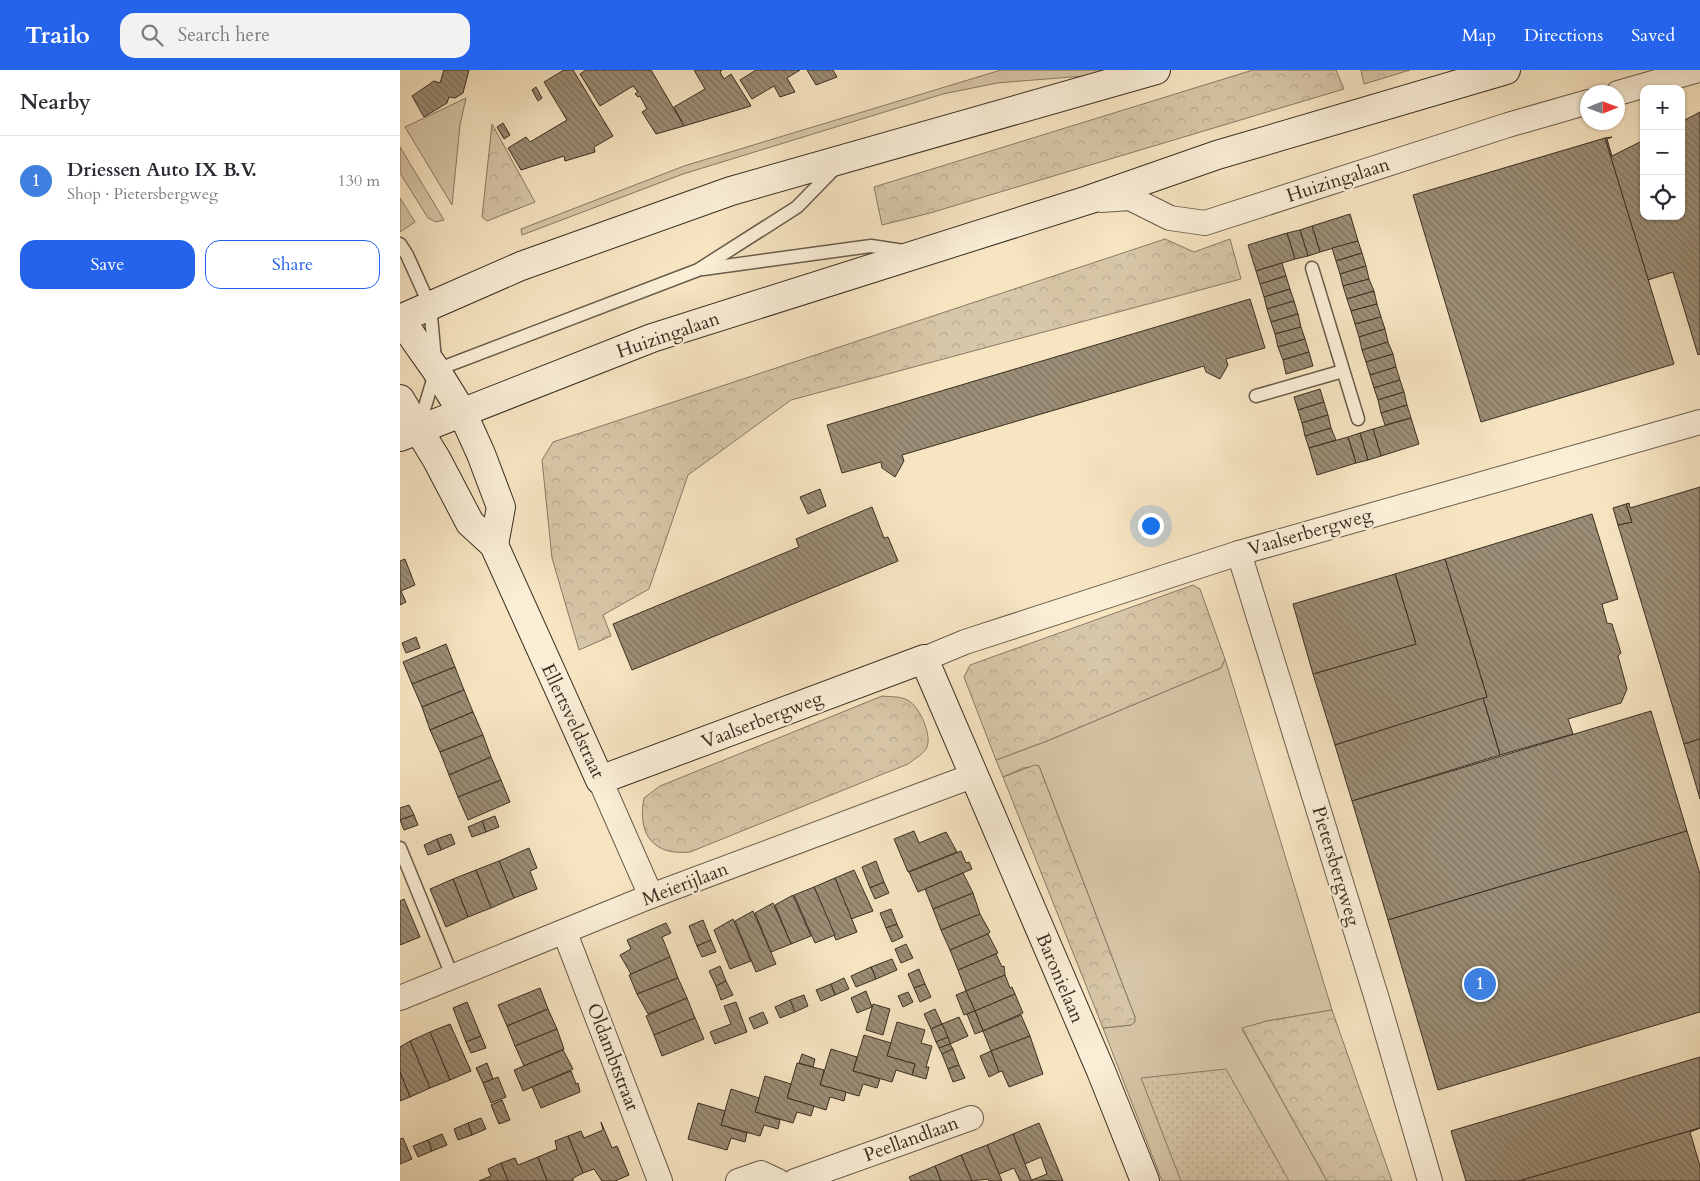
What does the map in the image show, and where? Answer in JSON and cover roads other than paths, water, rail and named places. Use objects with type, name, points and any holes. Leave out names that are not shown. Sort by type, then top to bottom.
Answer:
[{"type":"main road","points":[[494,545],[501,506],[462,412],[436,370],[400,319],[520,266],[731,191],[1156,70]]},
{"type":"main road","name":"Huizingalaan","points":[[409,433],[652,338],[1088,200],[1217,155],[1506,70]]},
{"type":"main road","name":"Ellertsveldstraat","points":[[400,399],[409,433],[470,523],[494,545],[516,600],[600,780]]},
{"type":"main road","points":[[924,659],[972,776]]},
{"type":"main road","name":"Vaalserbergweg","points":[[600,780],[924,659]]},
{"type":"main road","name":"Baronielaan","points":[[972,776],[1100,1071],[1144,1181]]},
{"type":"street","points":[[1625,91],[1698,70]]},
{"type":"street","name":"Huizingalaan","points":[[1088,200],[1130,198],[1170,218],[1205,223],[1508,125],[1580,104]]},
{"type":"street","name":"Vaalserbergweg","points":[[924,659],[965,642],[1239,553],[1700,422]]},
{"type":"street","name":"Pietersbergweg","points":[[1239,553],[1377,999],[1430,1181]]},
{"type":"street","name":"Meierijlaan","points":[[400,998],[651,896],[972,776]]},
{"type":"street","name":"Ellertsveldstraat","points":[[600,780],[651,896]]},
{"type":"street","name":"Oldambtstraat","points":[[565,932],[660,1181]]},
{"type":"street","name":"Peellandlaan","points":[[794,1181],[971,1118]]},
{"type":"street","points":[[738,1181],[761,1173],[778,1181]]},
{"type":"lane","name":"Huizingalaan","points":[[436,370],[698,270],[797,208],[843,160]]},
{"type":"lane","points":[[400,244],[407,254],[430,306],[436,370],[409,433]]},
{"type":"lane","name":"Huizingalaan","points":[[698,270],[871,246],[923,253]]},
{"type":"lane","points":[[1312,268],[1358,419]]},
{"type":"lane","points":[[1256,396],[1343,371]]},
{"type":"lane","points":[[400,848],[453,978]]},
{"type":"place","name":"Driessen Auto IX B.V.","points":[[1480,984]]}]
